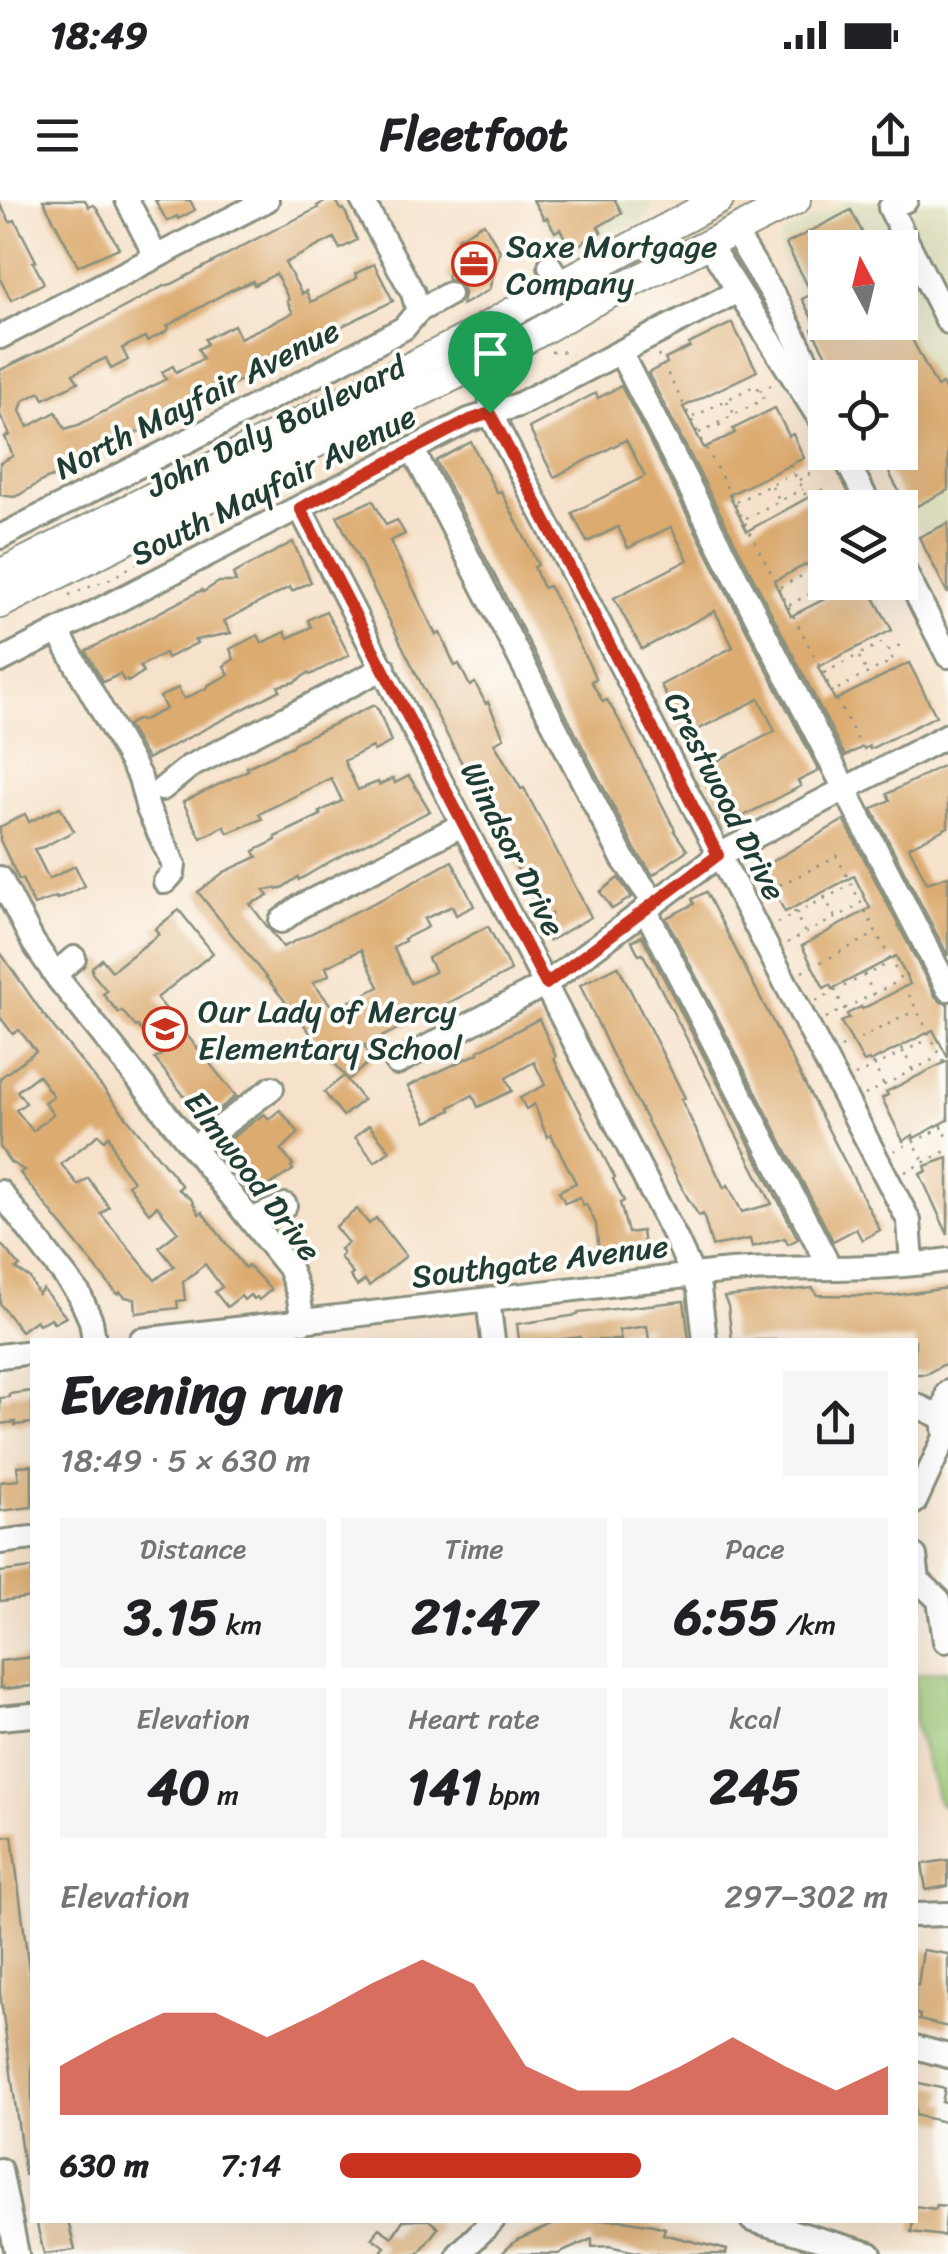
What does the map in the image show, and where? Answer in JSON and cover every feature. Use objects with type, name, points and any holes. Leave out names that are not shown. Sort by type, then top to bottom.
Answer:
[{"type":"main road","name":"John Daly Boulevard","points":[[0,604],[494,357],[564,317],[796,200]]},
{"type":"main road","name":"John Daly Boulevard","points":[[0,574],[482,330],[555,275],[703,203]]},
{"type":"main road","points":[[703,203],[734,231]]},
{"type":"main road","points":[[703,203],[708,244]]},
{"type":"street","points":[[127,200],[156,257]]},
{"type":"street","points":[[0,337],[266,200]]},
{"type":"street","points":[[906,200],[890,208],[948,322]]},
{"type":"street","points":[[375,210],[399,246],[418,311]]},
{"type":"street","points":[[734,231],[808,364]]},
{"type":"street","points":[[708,244],[808,401]]},
{"type":"street","name":"South Mayfair Avenue","points":[[0,661],[470,420],[518,405],[738,292]]},
{"type":"street","name":"North Mayfair Avenue","points":[[0,537],[404,328],[418,311],[449,294]]},
{"type":"street","points":[[482,330],[494,357],[490,413]]},
{"type":"street","points":[[620,352],[948,988]]},
{"type":"street","name":"Crestwood Drive","points":[[490,413],[909,1220],[912,1264]]},
{"type":"street","points":[[413,450],[650,905],[828,1266]]},
{"type":"street","name":"Windsor Drive","points":[[300,508],[677,1240],[700,1289],[706,1338]]},
{"type":"street","points":[[918,597],[948,656]]},
{"type":"street","points":[[58,632],[140,778],[148,809],[174,865],[166,882]]},
{"type":"street","points":[[162,789],[189,767],[384,668]]},
{"type":"street","points":[[397,1063],[546,984],[718,855],[948,735]]},
{"type":"street","points":[[281,921],[302,906],[462,825]]},
{"type":"street","name":"Elmwood Drive","points":[[0,878],[42,935],[55,974],[290,1268],[303,1322]]},
{"type":"street","points":[[55,974],[74,958]]},
{"type":"street","points":[[194,1148],[272,1088]]},
{"type":"street","points":[[0,1192],[78,1294],[91,1321],[94,1338]]},
{"type":"street","points":[[251,1220],[285,1205]]},
{"type":"street","name":"Southgate Avenue","points":[[159,1338],[692,1275],[948,1260]]},
{"type":"street","points":[[488,1300],[493,1338]]},
{"type":"street","points":[[0,1356],[30,1352]]},
{"type":"street","points":[[918,1496],[945,1437],[948,1392]]},
{"type":"street","points":[[918,1406],[946,1419]]},
{"type":"street","points":[[0,1542],[30,1538]]},
{"type":"street","points":[[918,1580],[944,1599],[945,1642]]},
{"type":"street","points":[[0,1718],[30,1714]]},
{"type":"street","points":[[918,1915],[948,1914]]},
{"type":"street","points":[[918,2048],[948,2056]]},
{"type":"street","points":[[0,2170],[18,2254]]},
{"type":"street","points":[[459,2254],[489,2223]]},
{"type":"street","points":[[762,2223],[870,2254]]},
{"type":"path","points":[[655,349],[868,760]]},
{"type":"path","points":[[544,354],[578,353]]},
{"type":"path","points":[[739,381],[744,391]]},
{"type":"path","points":[[691,418],[756,385],[764,399],[699,433]]},
{"type":"path","points":[[760,392],[771,385]]},
{"type":"path","points":[[704,399],[710,408]]},
{"type":"path","points":[[726,400],[734,414]]},
{"type":"path","points":[[752,405],[756,414]]},
{"type":"path","points":[[718,423],[722,432]]},
{"type":"path","points":[[228,512],[257,502],[322,464]]},
{"type":"path","points":[[790,465],[806,496]]},
{"type":"path","points":[[798,480],[816,472]]},
{"type":"path","points":[[735,502],[794,473]]},
{"type":"path","points":[[755,484],[758,490]]},
{"type":"path","points":[[771,484],[780,501]]},
{"type":"path","points":[[744,520],[803,489]]},
{"type":"path","points":[[768,507],[771,513]]},
{"type":"path","points":[[71,594],[110,580],[185,535]]},
{"type":"path","points":[[793,571],[797,578]]},
{"type":"path","points":[[779,588],[808,573]]},
{"type":"path","points":[[788,606],[806,596],[811,604]]},
{"type":"path","points":[[872,640],[876,646]]},
{"type":"path","points":[[822,673],[884,642],[893,660],[832,692]]},
{"type":"path","points":[[888,651],[904,643]]},
{"type":"path","points":[[858,656],[868,673]]},
{"type":"path","points":[[839,658],[842,663]]},
{"type":"path","points":[[885,664],[888,670]]},
{"type":"path","points":[[852,682],[855,687]]},
{"type":"path","points":[[760,895],[837,856],[948,1070]]},
{"type":"path","points":[[775,924],[852,884]]},
{"type":"path","points":[[824,897],[836,920]]},
{"type":"path","points":[[786,944],[862,904]]},
{"type":"path","points":[[794,913],[806,935]]},
{"type":"path","points":[[800,972],[877,933]]},
{"type":"path","points":[[815,1001],[892,962]]},
{"type":"path","points":[[864,975],[874,995]]},
{"type":"path","points":[[824,1019],[901,980]]},
{"type":"path","points":[[835,990],[845,1010]]},
{"type":"path","points":[[840,1048],[917,1010]]},
{"type":"path","points":[[854,1076],[932,1038]]},
{"type":"path","points":[[903,1050],[914,1072]]},
{"type":"path","points":[[864,1096],[941,1056]]},
{"type":"path","points":[[874,1065],[885,1088]]},
{"type":"path","points":[[893,1152],[948,1124]]},
{"type":"path","points":[[942,1126],[948,1138]]},
{"type":"path","points":[[912,1140],[924,1163]]},
{"type":"path","points":[[904,1172],[948,1150]]},
{"type":"shaded area","points":[[533,200],[651,200],[651,204],[643,222],[608,233],[566,258]]},
{"type":"shaded area","points":[[850,200],[948,200],[948,586],[918,526],[918,490],[900,490],[890,470],[918,470],[918,360],[834,360],[824,340],[918,340],[918,230],[808,230],[808,307],[779,248],[783,234]]},
{"type":"green space","points":[[948,1670],[948,1807],[937,1798],[918,1734],[918,1675]]},
{"type":"building","points":[[43,200],[85,200],[89,207],[93,205],[119,248],[78,266]]},
{"type":"building","points":[[155,200],[190,200],[195,210],[167,221]]},
{"type":"building","points":[[336,200],[357,240],[340,249],[334,238],[285,263],[302,294],[306,291],[311,302],[357,278],[355,274],[374,264],[393,301],[173,417],[128,436],[130,439],[77,465],[66,465],[58,475],[19,495],[0,495],[0,463],[13,456],[5,437],[10,435],[0,415],[0,370],[317,206]],"holes":[[[276,274],[293,313],[240,338],[234,325],[205,339],[207,344],[198,349],[203,359],[176,372],[173,366],[162,372],[166,379],[78,425],[65,429],[56,412],[28,427],[20,411],[23,401],[40,392],[44,399],[78,382],[73,374],[106,358],[111,369],[128,360],[122,348],[165,332],[167,326],[231,290]]]},
{"type":"building","points":[[533,200],[615,200],[622,213],[598,227],[601,232],[571,249],[560,229],[555,232]]},
{"type":"building","points":[[0,204],[10,222],[15,220],[44,283],[11,300],[0,279]]},
{"type":"building","points":[[851,210],[861,230],[813,230]]},
{"type":"building","name":"Saxe Mortgage Company","points":[[484,223],[500,251],[489,290],[462,305],[462,286],[447,278],[458,238]]},
{"type":"building","points":[[808,232],[808,286],[786,244]]},
{"type":"building","points":[[732,323],[757,371],[683,407],[704,448],[775,408],[804,458],[729,495],[747,531],[808,498],[808,564],[774,581],[791,616],[823,600],[875,600],[892,630],[818,667],[835,700],[909,663],[936,716],[870,749],[863,747],[845,756],[648,373],[690,347],[689,344]]},
{"type":"building","points":[[818,340],[912,340],[937,387],[942,384],[948,395],[948,490],[918,505],[918,490],[898,490],[888,470],[918,470],[918,360],[828,360]]},
{"type":"building","points":[[621,386],[819,771],[798,781],[801,786],[730,823],[702,769],[775,731],[759,699],[685,736],[661,685],[733,647],[715,611],[642,649],[614,598],[688,560],[671,527],[628,548],[618,527],[587,542],[572,513],[645,476],[626,440],[554,477],[529,428],[596,393],[598,398]]},
{"type":"building","points":[[471,442],[529,546],[543,588],[549,586],[587,660],[596,679],[591,681],[618,718],[687,850],[653,875],[636,851],[436,461]]},
{"type":"building","points":[[373,500],[386,525],[397,520],[405,534],[390,541],[436,635],[440,633],[455,666],[459,664],[470,686],[475,683],[488,702],[504,738],[494,743],[521,789],[524,788],[591,917],[549,941],[551,914],[542,919],[337,516]]},
{"type":"building","points":[[948,523],[948,594],[919,537]]},
{"type":"building","points":[[293,542],[311,582],[292,591],[290,587],[224,621],[231,633],[195,640],[197,643],[167,658],[165,653],[140,666],[143,672],[128,682],[120,674],[103,682],[86,651],[219,582],[236,582],[233,574]]},
{"type":"building","points":[[326,611],[349,655],[295,682],[278,686],[280,690],[147,759],[127,725],[166,709],[160,697],[178,688],[184,699],[208,687],[229,675],[224,666],[234,659],[230,649],[258,635],[262,643],[285,632],[288,638],[311,627],[308,620]]},
{"type":"building","points":[[374,705],[391,742],[344,761],[358,790],[393,778],[395,783],[409,776],[430,811],[299,880],[298,877],[282,888],[264,890],[268,896],[250,904],[283,947],[452,861],[474,906],[456,915],[452,906],[424,919],[428,927],[393,947],[411,983],[435,972],[428,958],[488,926],[511,971],[364,1046],[373,1059],[348,1080],[198,892],[224,872],[257,857],[254,851],[276,840],[275,837],[342,801],[331,778],[259,814],[262,819],[228,833],[224,826],[201,838],[183,802]],"holes":[[[361,950],[379,987],[334,1009],[313,983],[329,975],[326,967]]]},
{"type":"building","points":[[948,763],[948,827],[909,847],[927,883],[948,876],[948,956],[872,809],[890,800],[887,794]]},
{"type":"building","points":[[60,807],[74,831],[34,849],[49,879],[75,866],[85,886],[34,905],[0,840],[0,827],[25,814],[29,822]]},
{"type":"building","points":[[844,820],[935,996],[948,1004],[948,1058],[933,1030],[864,1062],[841,1022],[849,1018],[847,1014],[910,984],[896,956],[832,989],[830,985],[824,988],[802,946],[870,908],[854,876],[785,912],[759,869]]},
{"type":"building","points":[[618,878],[632,897],[612,909],[600,892]]},
{"type":"building","points":[[706,892],[880,1230],[862,1240],[856,1229],[833,1241],[666,918],[694,904],[692,899]]},
{"type":"building","points":[[179,910],[213,953],[157,998],[236,1096],[204,1121],[155,1059],[161,1055],[138,1026],[122,1011],[119,1013],[103,994],[107,991],[92,973],[92,967],[102,959],[112,971],[159,934],[155,929]]},
{"type":"building","points":[[642,936],[798,1239],[788,1244],[785,1238],[752,1247],[750,1239],[712,1246],[703,1214],[699,1216],[687,1197],[611,1052],[580,985],[618,966],[685,1098],[681,1099],[724,1188],[728,1185],[742,1212],[772,1204],[643,954],[639,955],[632,941]]},
{"type":"building","points":[[0,952],[43,1014],[182,1186],[178,1189],[191,1199],[245,1268],[248,1265],[271,1290],[259,1300],[250,1295],[244,1300],[241,1296],[227,1307],[215,1292],[222,1287],[205,1264],[183,1282],[185,1300],[177,1301],[178,1308],[136,1313],[135,1299],[117,1294],[20,1173],[24,1170],[10,1162],[0,1147],[0,1078],[36,1051],[19,1030],[13,1034],[0,1017]],"holes":[[[38,1075],[53,1096],[44,1102],[53,1114],[33,1131],[16,1110],[26,1103],[17,1091]],[[99,1134],[104,1140],[109,1136],[120,1164],[133,1181],[128,1185],[149,1213],[157,1206],[178,1232],[159,1247],[174,1266],[155,1280],[101,1214],[109,1207],[88,1178],[78,1185],[61,1164]]]},
{"type":"building","points":[[539,1019],[554,1059],[615,1178],[624,1201],[620,1203],[628,1233],[642,1231],[645,1254],[600,1260],[596,1224],[586,1204],[580,1197],[565,1203],[559,1191],[576,1183],[551,1135],[547,1137],[534,1104],[526,1109],[520,1098],[545,1085],[534,1062],[506,1078],[512,1091],[478,1107],[473,1095],[427,1122],[408,1086]]},
{"type":"building","points":[[948,1061],[948,1120],[903,1141],[882,1098],[888,1095],[886,1092]]},
{"type":"building","points":[[344,1076],[363,1100],[343,1116],[324,1092]]},
{"type":"building","points":[[280,1110],[299,1133],[281,1150],[293,1170],[271,1184],[275,1189],[256,1201],[218,1148],[264,1114],[269,1119]]},
{"type":"building","points":[[369,1125],[390,1151],[375,1162],[355,1137]]},
{"type":"building","points":[[948,1158],[948,1235],[920,1174],[927,1171],[925,1166]]},
{"type":"building","points":[[357,1209],[369,1224],[376,1218],[406,1256],[369,1286],[365,1280],[357,1286],[350,1276],[353,1274],[340,1257],[340,1249],[348,1243],[335,1227]]},
{"type":"building","points":[[0,1243],[20,1266],[16,1269],[30,1278],[38,1294],[43,1289],[66,1317],[54,1323],[51,1318],[39,1324],[36,1320],[21,1331],[0,1304]]},
{"type":"building","points":[[813,1288],[817,1295],[890,1296],[948,1288],[948,1362],[918,1374],[918,1338],[732,1338],[724,1297]]},
{"type":"building","points":[[684,1301],[689,1338],[649,1338],[647,1326],[619,1330],[621,1338],[519,1338],[517,1324]]},
{"type":"building","points":[[30,1391],[30,1423],[0,1424],[0,1398]]},
{"type":"building","points":[[30,1465],[30,1507],[0,1511],[0,1482],[19,1480],[17,1466]]},
{"type":"building","points":[[30,1568],[30,1597],[0,1601],[0,1572]]},
{"type":"building","points":[[30,1657],[30,1686],[0,1688],[0,1661]]},
{"type":"building","points":[[12,1836],[30,1977],[30,2175],[25,2175],[0,1993],[0,1837]]},
{"type":"building","points":[[948,1860],[948,1886],[926,1890],[922,1864]]},
{"type":"building","points":[[923,1950],[948,1954],[948,2027],[919,2020]]},
{"type":"building","points":[[918,2083],[945,2089],[942,2102],[948,2104],[948,2123],[918,2116]]},
{"type":"building","points":[[936,2205],[947,2206],[944,2236],[911,2232],[912,2223],[918,2223],[918,2206],[935,2209]]},
{"type":"building","points":[[37,2223],[69,2223],[75,2250],[44,2254]]},
{"type":"building","points":[[401,2223],[432,2223],[438,2228],[418,2254],[379,2254],[385,2247],[372,2238],[379,2228],[392,2237]]},
{"type":"building","points":[[556,2223],[641,2223],[665,2228],[663,2234],[727,2250],[726,2254],[645,2254],[609,2246],[592,2247],[592,2239],[558,2254],[501,2254],[517,2240]]},
{"type":"place","name":"Saxe Mortgage Company","points":[[474,264]]},
{"type":"place","name":"Our Lady of Mercy Elementary School","points":[[165,1029]]},
{"type":"route","points":[[490,413],[718,855],[546,984],[300,508],[490,413]]}]
